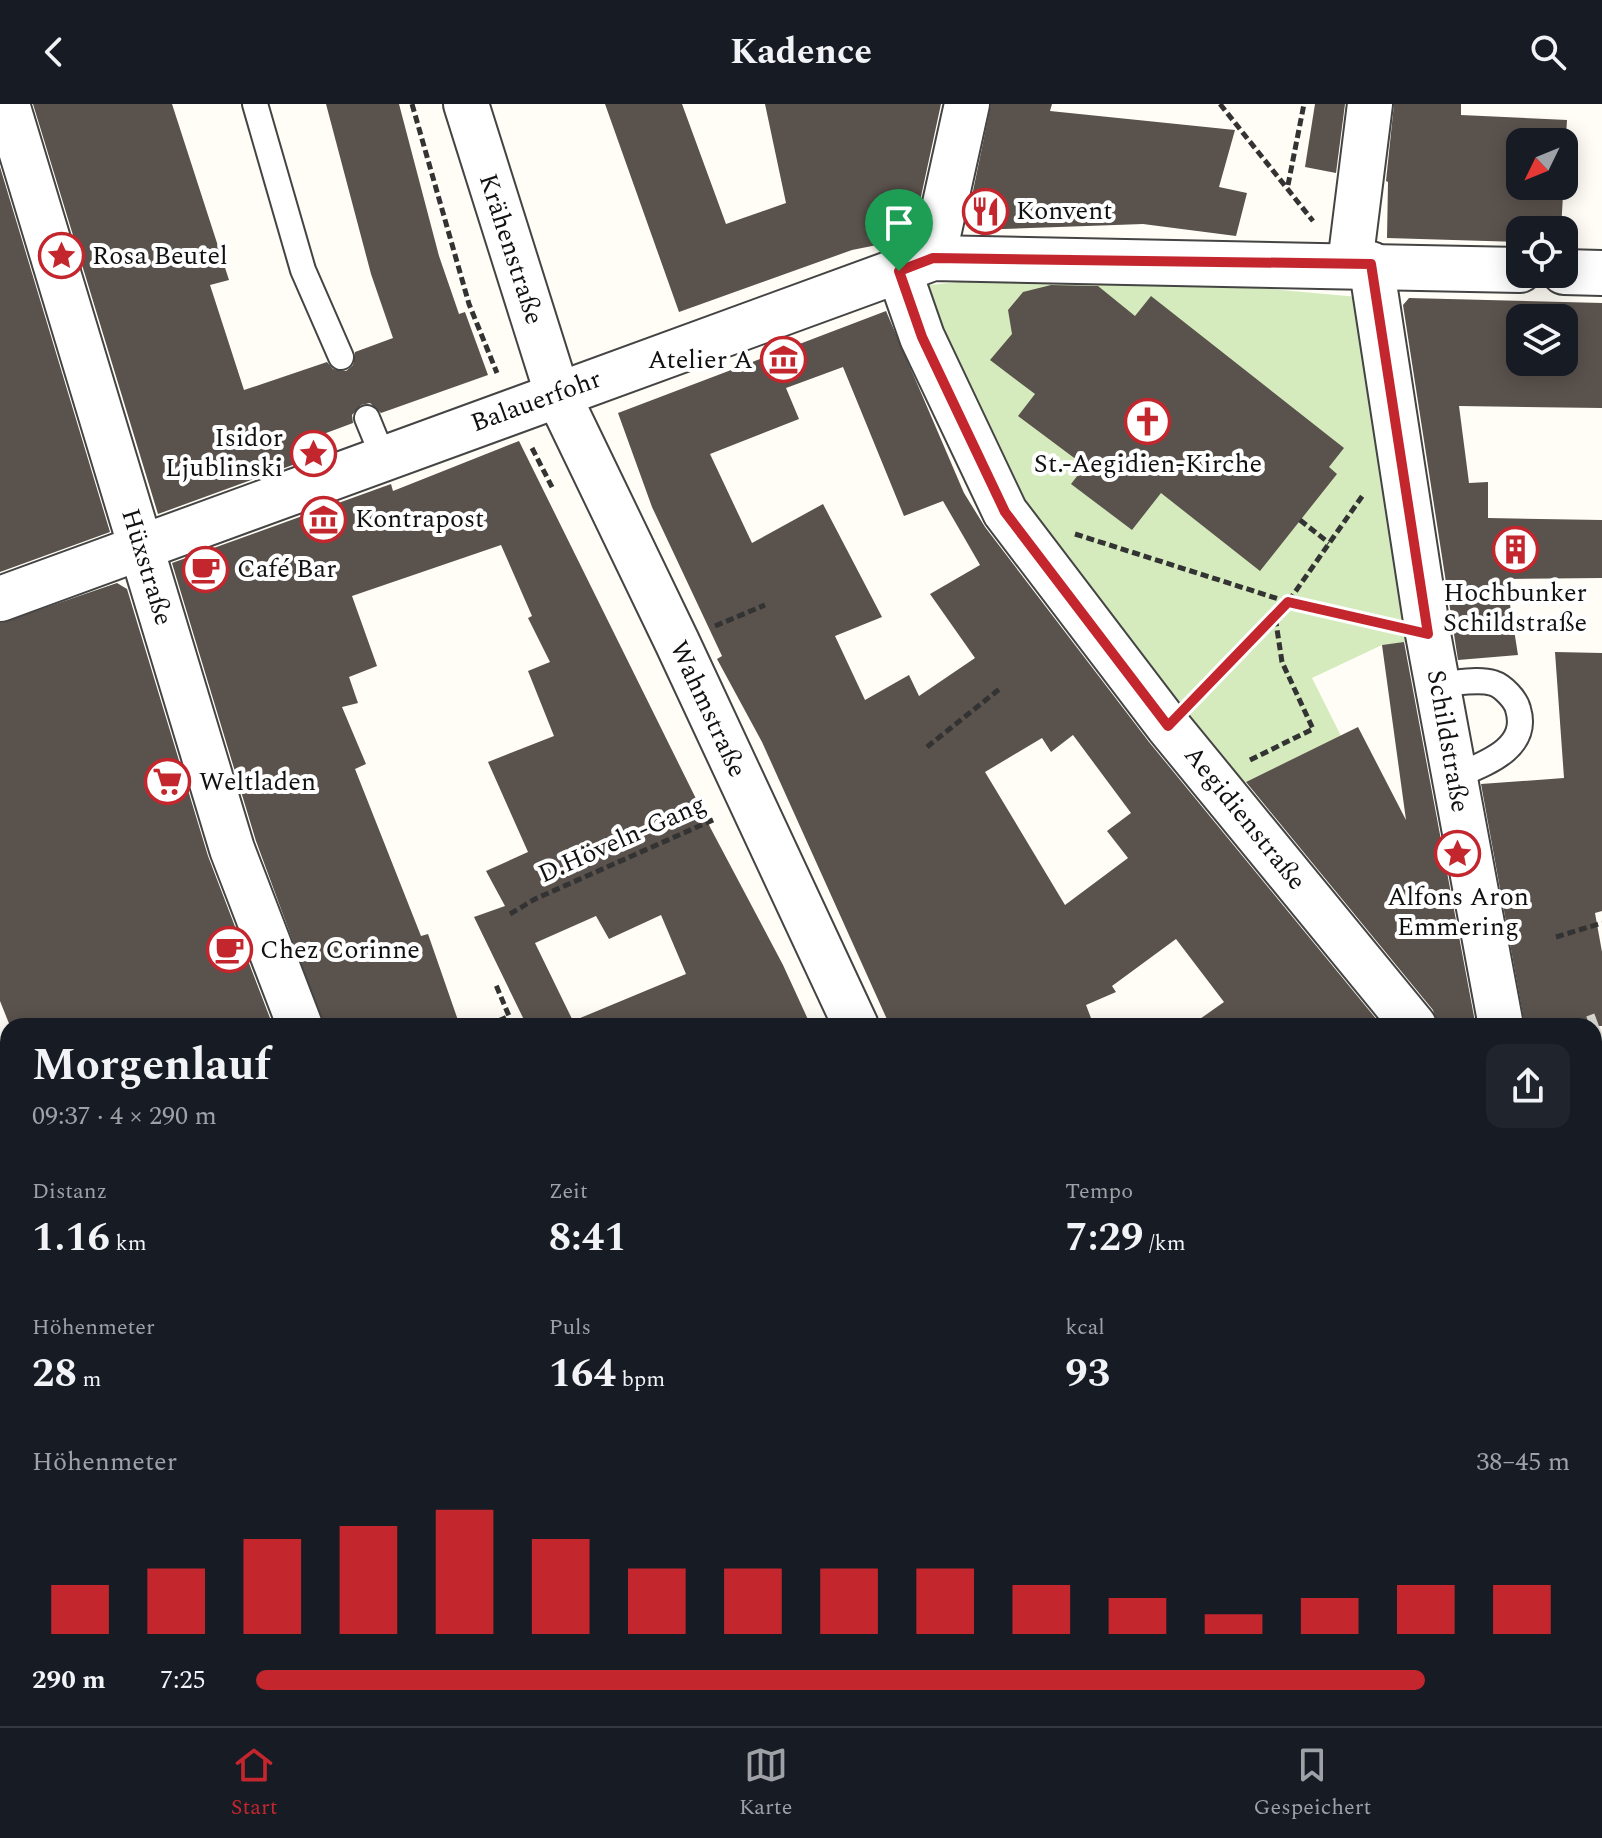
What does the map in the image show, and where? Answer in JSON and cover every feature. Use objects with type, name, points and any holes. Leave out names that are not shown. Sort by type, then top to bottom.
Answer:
[{"type":"street","name":"Hüxstraße","points":[[7,104],[232,849],[297,1018]]},
{"type":"street","name":"Krähenstraße","points":[[466,104],[557,393]]},
{"type":"street","points":[[967,104],[916,264],[1360,264],[1506,269]]},
{"type":"street","name":"Schildstraße","points":[[1370,104],[1360,264],[1499,1018]]},
{"type":"street","name":"Balauerfohr","points":[[0,599],[140,545],[375,437],[512,409],[916,264]]},
{"type":"street","name":"Aegidienstraße","points":[[916,264],[922,337],[1005,512],[1168,726],[1408,1018]]},
{"type":"street","points":[[1578,272],[1602,273]]},
{"type":"street","name":"Wahmstraße","points":[[557,393],[852,1018]]},
{"type":"lane","points":[[255,104],[303,270],[341,357]]},
{"type":"lane","points":[[1437,684],[1493,683],[1516,701],[1522,722],[1513,744],[1495,759],[1454,777]]},
{"type":"path","points":[[412,104],[469,304],[512,409]]},
{"type":"path","points":[[1220,104],[1288,186],[1360,264]]},
{"type":"path","points":[[1288,186],[1304,104]]},
{"type":"path","points":[[1168,726],[1288,602],[1365,493]]},
{"type":"path","points":[[1300,520],[1329,543]]},
{"type":"path","points":[[1065,531],[1288,602],[1428,634]]},
{"type":"path","points":[[732,619],[765,605]]},
{"type":"path","points":[[1213,778],[1313,729],[1282,662],[1275,615]]},
{"type":"path","points":[[927,747],[1002,687]]},
{"type":"path","name":"D.Höveln-Gang","points":[[510,914],[535,899],[752,803]]},
{"type":"path","points":[[1556,937],[1602,923]]},
{"type":"path","points":[[496,985],[509,1016],[505,1018]]},
{"type":"green space","points":[[1070,271],[1358,297],[1414,641],[1382,645],[1312,678],[1341,736],[1242,784],[1170,702],[1013,490],[918,286]]},
{"type":"building","points":[[33,104],[172,104],[229,280],[210,285],[244,390],[327,362],[333,369],[346,371],[353,365],[355,352],[393,338],[371,274],[326,104],[399,104],[439,256],[459,314],[465,312],[488,375],[381,413],[370,403],[361,405],[352,415],[353,423],[294,445],[301,462],[158,514]]},
{"type":"building","points":[[605,104],[682,104],[726,224],[786,203],[765,104],[941,104],[912,238],[852,250],[679,312]]},
{"type":"building","points":[[991,104],[1052,104],[1050,111],[1235,130],[1219,187],[1247,193],[1236,236],[1143,224],[974,230],[967,220]]},
{"type":"building","points":[[1315,104],[1345,104],[1336,173],[1305,167]]},
{"type":"building","points":[[1394,104],[1461,104],[1461,115],[1567,120],[1567,128],[1506,128],[1506,200],[1563,200],[1562,216],[1506,216],[1506,242],[1387,238]]},
{"type":"building","points":[[0,167],[110,532],[0,572]]},
{"type":"building","name":"St.-Aegidien-Kirche","points":[[1051,285],[1098,286],[1135,316],[1151,296],[1344,448],[1329,467],[1337,474],[1260,571],[1161,493],[1132,530],[1071,484],[1085,466],[1018,416],[1035,394],[990,360],[1012,334],[1008,310],[1023,292]]},
{"type":"building","points":[[1409,298],[1602,303],[1602,408],[1459,406],[1469,483],[1488,482],[1488,518],[1602,520],[1602,578],[1506,579],[1518,655],[1458,660],[1403,305]]},
{"type":"building","points":[[886,311],[964,493],[985,527],[1149,742],[1375,1018],[1201,1018],[1224,1002],[1176,939],[1112,986],[1116,992],[1086,1005],[1091,1018],[886,1018],[762,742],[717,659],[722,656],[652,507],[618,413]],"holes":[[[843,367],[904,516],[943,501],[980,565],[930,594],[975,658],[919,696],[909,675],[865,700],[835,636],[882,617],[823,504],[752,543],[710,454],[799,419],[786,388]],[[1073,735],[1131,813],[1107,831],[1128,858],[1065,905],[985,772],[1042,738],[1051,752]]]},
{"type":"building","points":[[519,441],[807,1018],[580,1018],[686,974],[661,915],[609,939],[596,916],[535,943],[572,1018],[523,1018],[474,917],[505,906],[486,871],[528,852],[488,762],[554,736],[528,671],[550,662],[528,618],[532,616],[501,545],[352,596],[377,666],[349,677],[358,703],[342,707],[366,764],[355,769],[421,936],[428,934],[457,1018],[321,1018],[256,841],[172,563],[391,484],[393,491]]},
{"type":"building","points":[[117,583],[127,589],[208,856],[270,1018],[7,1018],[0,1001],[0,623]]},
{"type":"building","points":[[1404,642],[1474,1018],[1436,1018],[1433,1010],[1246,782],[1358,727],[1406,820],[1382,645]]},
{"type":"building","points":[[1555,652],[1602,653],[1602,911],[1595,913],[1602,952],[1602,1018],[1524,1018],[1481,784],[1564,778]]},
{"type":"place","name":"Konvent","points":[[985,211]]},
{"type":"place","name":"Rosa Beutel","points":[[61,256]]},
{"type":"place","name":"Atelier A","points":[[784,360]]},
{"type":"place","name":"St.-Aegidien-Kirche","points":[[1148,421]]},
{"type":"place","name":"Isidor Ljublinski","points":[[314,453]]},
{"type":"place","name":"Kontrapost","points":[[324,519]]},
{"type":"place","name":"Hochbunker Schildstraße","points":[[1515,550]]},
{"type":"place","name":"Café Bar","points":[[206,569]]},
{"type":"place","name":"Weltladen","points":[[168,782]]},
{"type":"place","name":"Alfons Aron Emmering","points":[[1458,854]]},
{"type":"place","name":"Chez Corinne","points":[[229,950]]},
{"type":"route","points":[[933,258],[1371,264],[1401,442],[1428,634],[1288,602],[1168,726],[1005,512],[922,337],[899,271],[933,258]]}]
